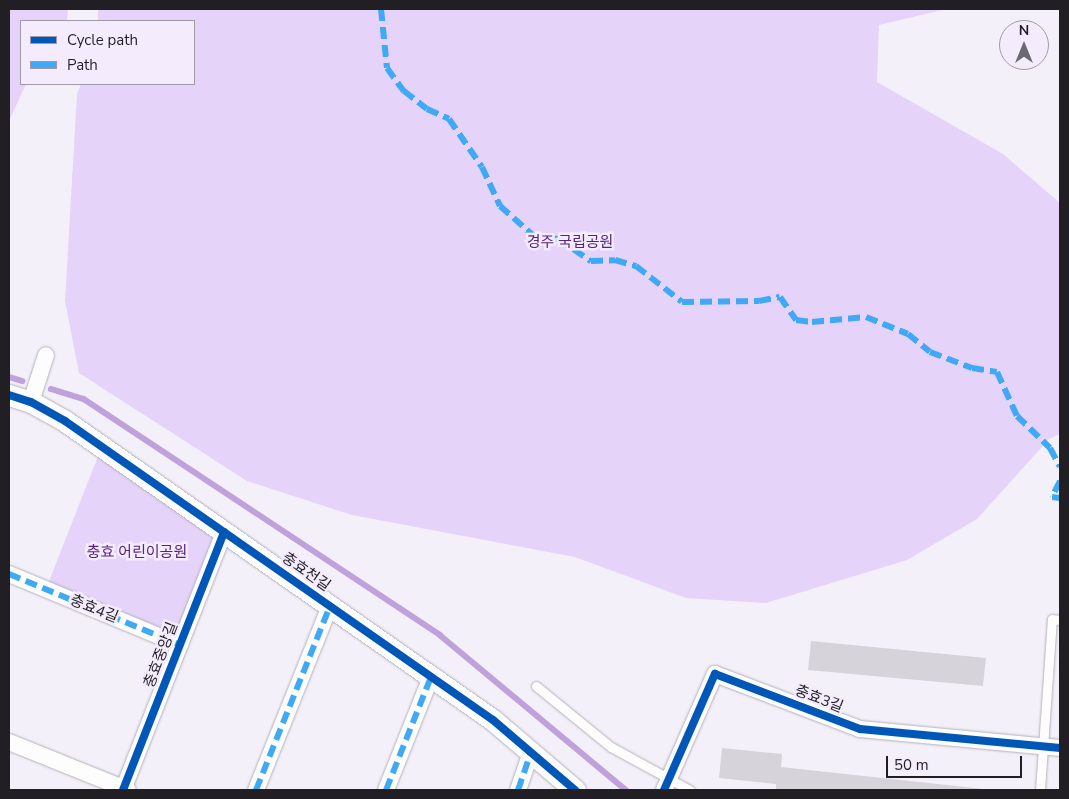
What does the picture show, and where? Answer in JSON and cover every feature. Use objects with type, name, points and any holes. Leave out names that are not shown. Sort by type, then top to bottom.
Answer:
[{"type":"street","points":[[31,402],[46,355]]},
{"type":"street","name":"충효천길","points":[[9,395],[31,402],[65,421],[493,720],[575,790]]},
{"type":"street","name":"충효중앙길","points":[[9,742],[125,790],[224,532]]},
{"type":"street","name":"충효4길","points":[[9,574],[180,645]]},
{"type":"street","points":[[256,790],[330,606]]},
{"type":"street","name":"충효3길","points":[[666,786],[715,674],[860,729],[1042,747]]},
{"type":"street","points":[[386,790],[431,677]]},
{"type":"street","points":[[1042,747],[1060,748]]},
{"type":"street","points":[[518,790],[531,753]]},
{"type":"lane","points":[[1040,790],[1042,747],[1056,620]]},
{"type":"lane","points":[[536,686],[611,747],[666,786],[690,790]]},
{"type":"green space","points":[[9,9],[68,9],[67,20],[20,20],[20,85],[26,85],[9,121]]},
{"type":"green space","name":"경주 국립공원","points":[[98,9],[946,9],[879,25],[877,82],[1003,154],[1060,203],[1060,434],[1049,439],[977,519],[907,560],[766,603],[686,598],[575,557],[352,515],[247,481],[79,373],[65,301],[77,94],[81,85],[195,85],[195,20],[98,20]]},
{"type":"green space","name":"충효 어린이공원","points":[[102,446],[224,532],[180,645],[46,589]]},
{"type":"building","points":[[811,641],[986,658],[983,686],[808,670]]},
{"type":"building","points":[[722,748],[782,754],[781,767],[993,790],[776,790],[776,784],[719,778]]},
{"type":"waterway","points":[[9,377],[22,381]]},
{"type":"waterway","points":[[51,389],[84,399],[440,635],[626,790]]},
{"type":"marked path","points":[[381,9],[387,68],[404,91],[427,109],[449,119],[482,167],[500,206],[535,237],[559,239],[591,261],[615,260],[636,266],[682,302],[759,301],[780,297],[796,320],[812,322],[866,317],[908,334],[930,352],[972,368],[997,372],[1017,416],[1050,448],[1060,467]]},
{"type":"marked path","points":[[1060,481],[1052,497],[1060,498]]},
{"type":"marked path","points":[[9,574],[180,645]]},
{"type":"marked path","points":[[256,790],[330,606]]},
{"type":"marked path","points":[[386,790],[431,677]]},
{"type":"marked path","points":[[518,790],[531,753]]},
{"type":"cycle path","points":[[9,395],[31,402],[65,421],[493,720],[575,790]]},
{"type":"cycle path","points":[[123,790],[224,532]]},
{"type":"cycle path","points":[[664,790],[715,674],[860,729],[1060,748]]}]
